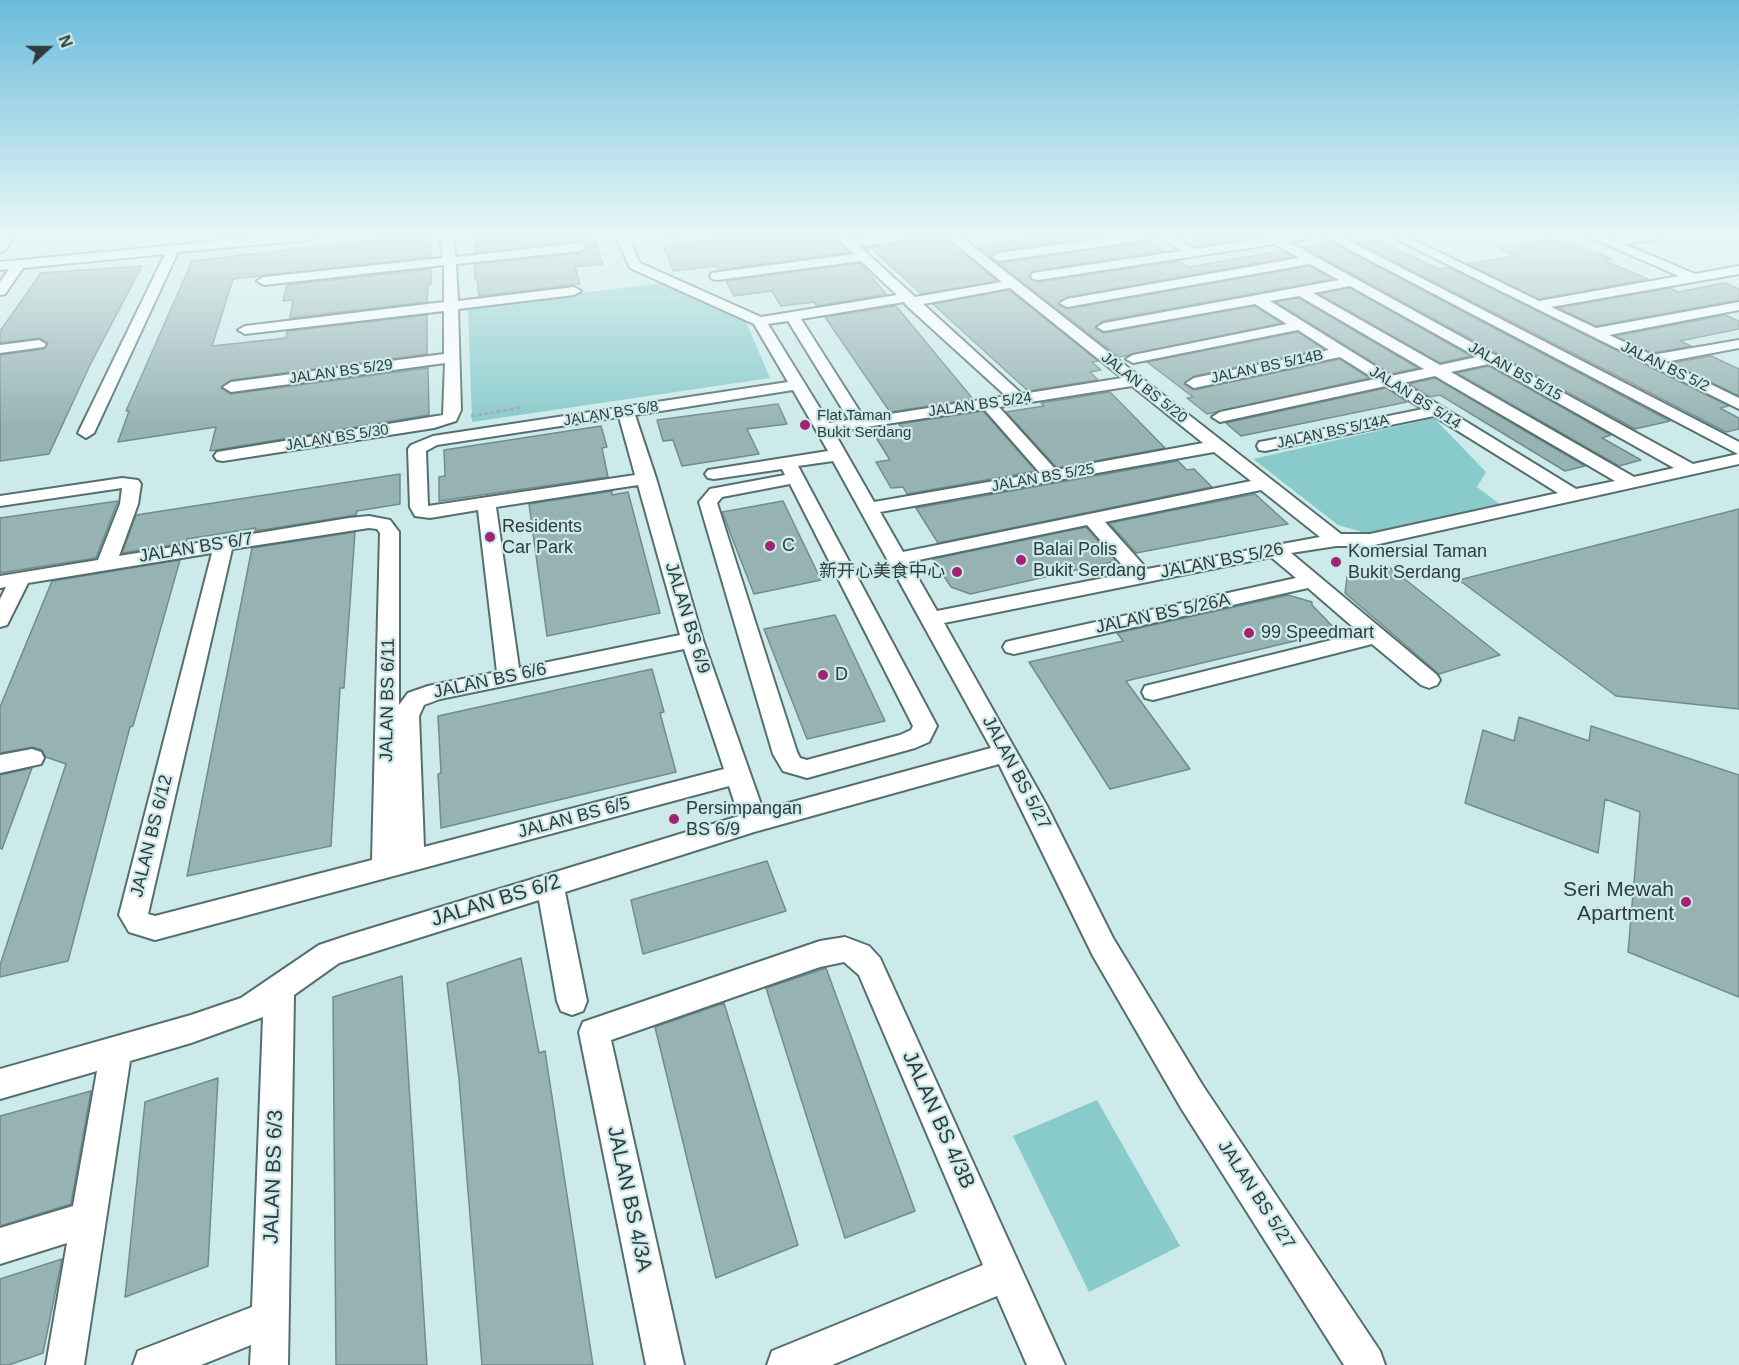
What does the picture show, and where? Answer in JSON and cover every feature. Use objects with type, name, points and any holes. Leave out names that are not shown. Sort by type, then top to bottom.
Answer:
[{"type":"street","points":[[86,433],[149,300]]},
{"type":"street","points":[[451,300],[451,358]]},
{"type":"street","points":[[245,330],[503,300]]},
{"type":"street","points":[[712,300],[759,321],[908,300],[1019,400]]},
{"type":"street","name":"JALAN BS 5/20","points":[[1033,300],[1336,540]]},
{"type":"street","points":[[1067,303],[1085,300]]},
{"type":"street","points":[[1212,300],[1222,306]]},
{"type":"street","points":[[1104,327],[1254,300]]},
{"type":"street","name":"JALAN BS 5/14","points":[[1258,300],[1573,495]]},
{"type":"street","points":[[1315,300],[1630,483]]},
{"type":"street","name":"JALAN BS 5/15","points":[[1384,300],[1691,470]]},
{"type":"street","points":[[1451,300],[1739,449]]},
{"type":"street","name":"JALAN BS 5/2","points":[[1525,300],[1739,404]]},
{"type":"street","points":[[1536,305],[1567,300]]},
{"type":"street","points":[[1594,333],[1739,306]]},
{"type":"street","points":[[792,315],[859,423]]},
{"type":"street","points":[[1436,329],[1486,318]]},
{"type":"street","points":[[1506,328],[1562,318]]},
{"type":"street","name":"JALAN BS 5/27","points":[[759,321],[824,429],[1006,753],[1103,947],[1192,1097],[1366,1365]]},
{"type":"street","points":[[1133,360],[1298,326]]},
{"type":"street","points":[[0,349],[39,344]]},
{"type":"street","points":[[1651,360],[1739,344]]},
{"type":"street","name":"JALAN BS 5/14B","points":[[1194,382],[1341,352]]},
{"type":"street","name":"JALAN BS 5/29","points":[[231,387],[451,358]]},
{"type":"street","name":"JALAN BS 5/30","points":[[223,456],[434,423],[450,418],[453,410],[451,358]]},
{"type":"street","points":[[1220,417],[1491,359]]},
{"type":"street","name":"JALAN BS 5/24","points":[[824,429],[1136,381]]},
{"type":"street","name":"JALAN BS 6/8","points":[[486,504],[422,512],[418,507],[417,449],[424,444],[798,385]]},
{"type":"street","points":[[989,405],[1052,476]]},
{"type":"street","name":"JALAN BS 5/14A","points":[[1265,446],[1435,411]]},
{"type":"street","name":"JALAN BS 6/9","points":[[626,412],[692,640],[754,822]]},
{"type":"street","name":"JALAN BS 5/25","points":[[868,509],[1217,446]]},
{"type":"street","points":[[792,471],[925,726],[921,736],[907,742],[807,769],[792,765],[785,754],[708,502],[716,493],[838,455]]},
{"type":"street","name":"JALAN BS 5/26","points":[[931,619],[1275,550],[1336,540],[1370,540],[1739,459]]},
{"type":"street","points":[[714,474],[792,471]]},
{"type":"street","points":[[509,676],[486,504],[646,478]]},
{"type":"street","points":[[0,501],[123,483],[132,484],[129,504],[107,563]]},
{"type":"street","points":[[895,559],[1263,484]]},
{"type":"street","points":[[1092,519],[1143,576]]},
{"type":"street","name":"JALAN BS 6/7","points":[[0,582],[224,543],[369,522],[383,525],[390,532]]},
{"type":"street","name":"JALAN BS 6/11","points":[[385,868],[390,532]]},
{"type":"street","name":"JALAN BS 6/12","points":[[224,543],[133,915],[140,924],[155,928],[411,861]]},
{"type":"street","points":[[1275,550],[1429,680]]},
{"type":"street","points":[[0,620],[21,578]]},
{"type":"street","name":"JALAN BS 5/26A","points":[[1014,647],[1312,581]]},
{"type":"street","points":[[1154,692],[1375,636]]},
{"type":"street","name":"JALAN BS 6/6","points":[[411,861],[407,716],[409,707],[416,699],[509,676],[692,640]]},
{"type":"street","name":"JALAN BS 6/2","points":[[0,1083],[191,1029],[252,1008],[329,954],[754,822],[1006,753]]},
{"type":"street","points":[[0,764],[32,758]]},
{"type":"street","name":"JALAN BS 6/5","points":[[411,861],[737,775]]},
{"type":"street","points":[[549,885],[572,1001]]},
{"type":"street","name":"JALAN BS 4/3A","points":[[665,1365],[594,1032],[832,951],[845,950],[859,955],[870,967]]},
{"type":"street","name":"JALAN BS 4/3B","points":[[870,967],[1046,1365]]},
{"type":"street","name":"JALAN BS 6/3","points":[[269,1365],[279,989]]},
{"type":"street","points":[[65,1365],[116,1051]]},
{"type":"street","points":[[0,1246],[89,1219]]},
{"type":"street","points":[[786,1365],[1005,1274]]},
{"type":"street","points":[[152,1365],[270,1319]]},
{"type":"shaded area","points":[[527,300],[698,300],[746,322],[770,378],[472,422],[468,307]]},
{"type":"shaded area","points":[[1434,418],[1486,472],[1477,487],[1501,505],[1376,536],[1338,525],[1253,459]]},
{"type":"shaded area","points":[[1097,1100],[1180,1246],[1089,1292],[1013,1136]]},
{"type":"building","points":[[22,300],[124,300],[90,365],[49,454],[0,461],[0,355],[44,349],[48,343],[39,338],[0,343],[0,331]]},
{"type":"building","points":[[175,300],[227,300],[212,346],[286,338],[287,331],[427,315],[427,354],[231,380],[221,388],[231,394],[428,368],[429,415],[210,451],[216,427],[118,442],[129,411],[126,411]]},
{"type":"building","points":[[283,300],[427,300],[427,302],[290,318],[293,300]]},
{"type":"building","points":[[777,300],[853,300],[817,306],[814,302],[781,306]]},
{"type":"building","points":[[956,300],[1021,300],[1098,361],[1092,362],[1101,370],[1090,372],[1098,380],[1028,391],[933,304]]},
{"type":"building","points":[[1045,300],[1064,300],[1058,304],[1067,309],[1120,300],[1219,300],[1103,321],[1095,328],[1104,333],[1255,306],[1281,323],[1119,357]]},
{"type":"building","points":[[1302,300],[1418,368],[1391,374],[1276,302]]},
{"type":"building","points":[[1329,300],[1371,300],[1471,356],[1440,363]]},
{"type":"building","points":[[1399,300],[1440,300],[1670,421],[1635,429]]},
{"type":"building","points":[[1469,300],[1514,300],[1729,406],[1720,408],[1739,418],[1739,429],[1726,432]]},
{"type":"building","points":[[1604,300],[1739,300],[1596,326],[1558,308]]},
{"type":"building","points":[[896,306],[973,399],[890,412],[825,317]]},
{"type":"building","points":[[1725,315],[1739,321],[1739,329],[1680,341],[1691,346],[1652,353],[1616,336]]},
{"type":"building","points":[[1298,332],[1323,349],[1194,376],[1184,384],[1194,390],[1340,359],[1369,378],[1207,414],[1187,398],[1193,397],[1147,362]]},
{"type":"building","points":[[1711,356],[1739,369],[1739,396],[1672,363]]},
{"type":"building","points":[[1489,366],[1611,435],[1602,438],[1641,460],[1619,466],[1457,373]]},
{"type":"building","points":[[1435,378],[1585,466],[1565,471],[1440,395],[1430,397],[1409,384]]},
{"type":"building","points":[[1386,388],[1407,402],[1241,436],[1226,423]]},
{"type":"building","points":[[1110,392],[1165,448],[1057,468],[1006,412],[1044,406],[1041,403]]},
{"type":"building","points":[[778,404],[787,424],[747,429],[759,454],[682,466],[673,440],[663,441],[657,420]]},
{"type":"building","points":[[983,411],[1036,471],[907,494],[903,487],[891,488],[876,462],[890,460],[875,436],[904,432],[899,424]]},
{"type":"building","points":[[601,426],[607,447],[602,448],[608,477],[439,501],[439,477],[445,476],[444,450]]},
{"type":"building","points":[[1178,461],[1187,470],[1194,469],[1212,487],[938,543],[916,508]]},
{"type":"building","points":[[400,474],[400,504],[357,511],[356,515],[187,539],[186,543],[122,553],[136,515]]},
{"type":"building","points":[[612,491],[612,495],[628,492],[660,613],[547,636],[529,504]]},
{"type":"building","points":[[1255,494],[1288,524],[1136,553],[1109,523]]},
{"type":"building","points":[[118,501],[96,558],[0,573],[0,518]]},
{"type":"building","name":"C","points":[[783,501],[821,580],[754,594],[722,512]]},
{"type":"building","points":[[1739,509],[1739,709],[1616,696],[1459,580]]},
{"type":"building","points":[[1086,527],[1116,561],[970,594],[951,587],[933,559]]},
{"type":"building","points":[[355,532],[344,688],[340,688],[331,846],[187,876],[252,548]]},
{"type":"building","points":[[180,560],[133,726],[130,727],[68,961],[0,977],[0,965],[66,764],[46,757],[42,750],[33,747],[0,753],[0,707],[52,581]]},
{"type":"building","points":[[1389,567],[1500,655],[1439,674],[1345,593],[1347,577]]},
{"type":"building","points":[[1288,595],[1312,602],[1312,605],[1337,631],[1126,681],[1190,769],[1110,789],[1029,662],[1123,641],[1117,633]]},
{"type":"building","name":"D","points":[[835,615],[885,721],[807,739],[764,629]]},
{"type":"building","points":[[652,669],[664,712],[660,713],[676,772],[441,828],[438,716]]},
{"type":"building","name":"Seri Mewah Apartment","points":[[1519,717],[1589,741],[1591,726],[1739,775],[1739,997],[1628,952],[1640,812],[1605,799],[1598,853],[1465,803],[1483,730],[1514,741]]},
{"type":"building","points":[[32,768],[2,849],[0,848],[0,775]]},
{"type":"building","points":[[767,861],[786,911],[643,954],[631,900]]},
{"type":"building","points":[[521,958],[539,1053],[545,1051],[593,1365],[482,1365],[459,1079],[447,983]]},
{"type":"building","points":[[826,968],[915,1211],[845,1238],[766,988]]},
{"type":"building","points":[[402,976],[427,1365],[336,1365],[333,997]]},
{"type":"building","points":[[724,1003],[798,1245],[716,1278],[655,1027]]},
{"type":"building","points":[[218,1078],[208,1266],[125,1297],[145,1102]]},
{"type":"building","points":[[91,1091],[71,1204],[0,1226],[0,1116]]},
{"type":"building","points":[[62,1259],[43,1353],[9,1365],[0,1365],[0,1279]]},
{"type":"place","name":"Flat Taman Bukit Serdang","points":[[805,425]]},
{"type":"place","name":"Residents Car Park","points":[[490,537]]},
{"type":"place","name":"C","points":[[770,546]]},
{"type":"place","name":"Balai Polis Bukit Serdang","points":[[1021,560]]},
{"type":"place","name":"Komersial Taman Bukit Serdang","points":[[1336,562]]},
{"type":"place","name":"新开心美食中心","points":[[957,572]]},
{"type":"place","name":"99 Speedmart","points":[[1249,633]]},
{"type":"place","name":"D","points":[[823,675]]},
{"type":"place","name":"Persimpangan BS 6/9","points":[[674,819]]},
{"type":"place","name":"Seri Mewah Apartment","points":[[1686,902]]}]
